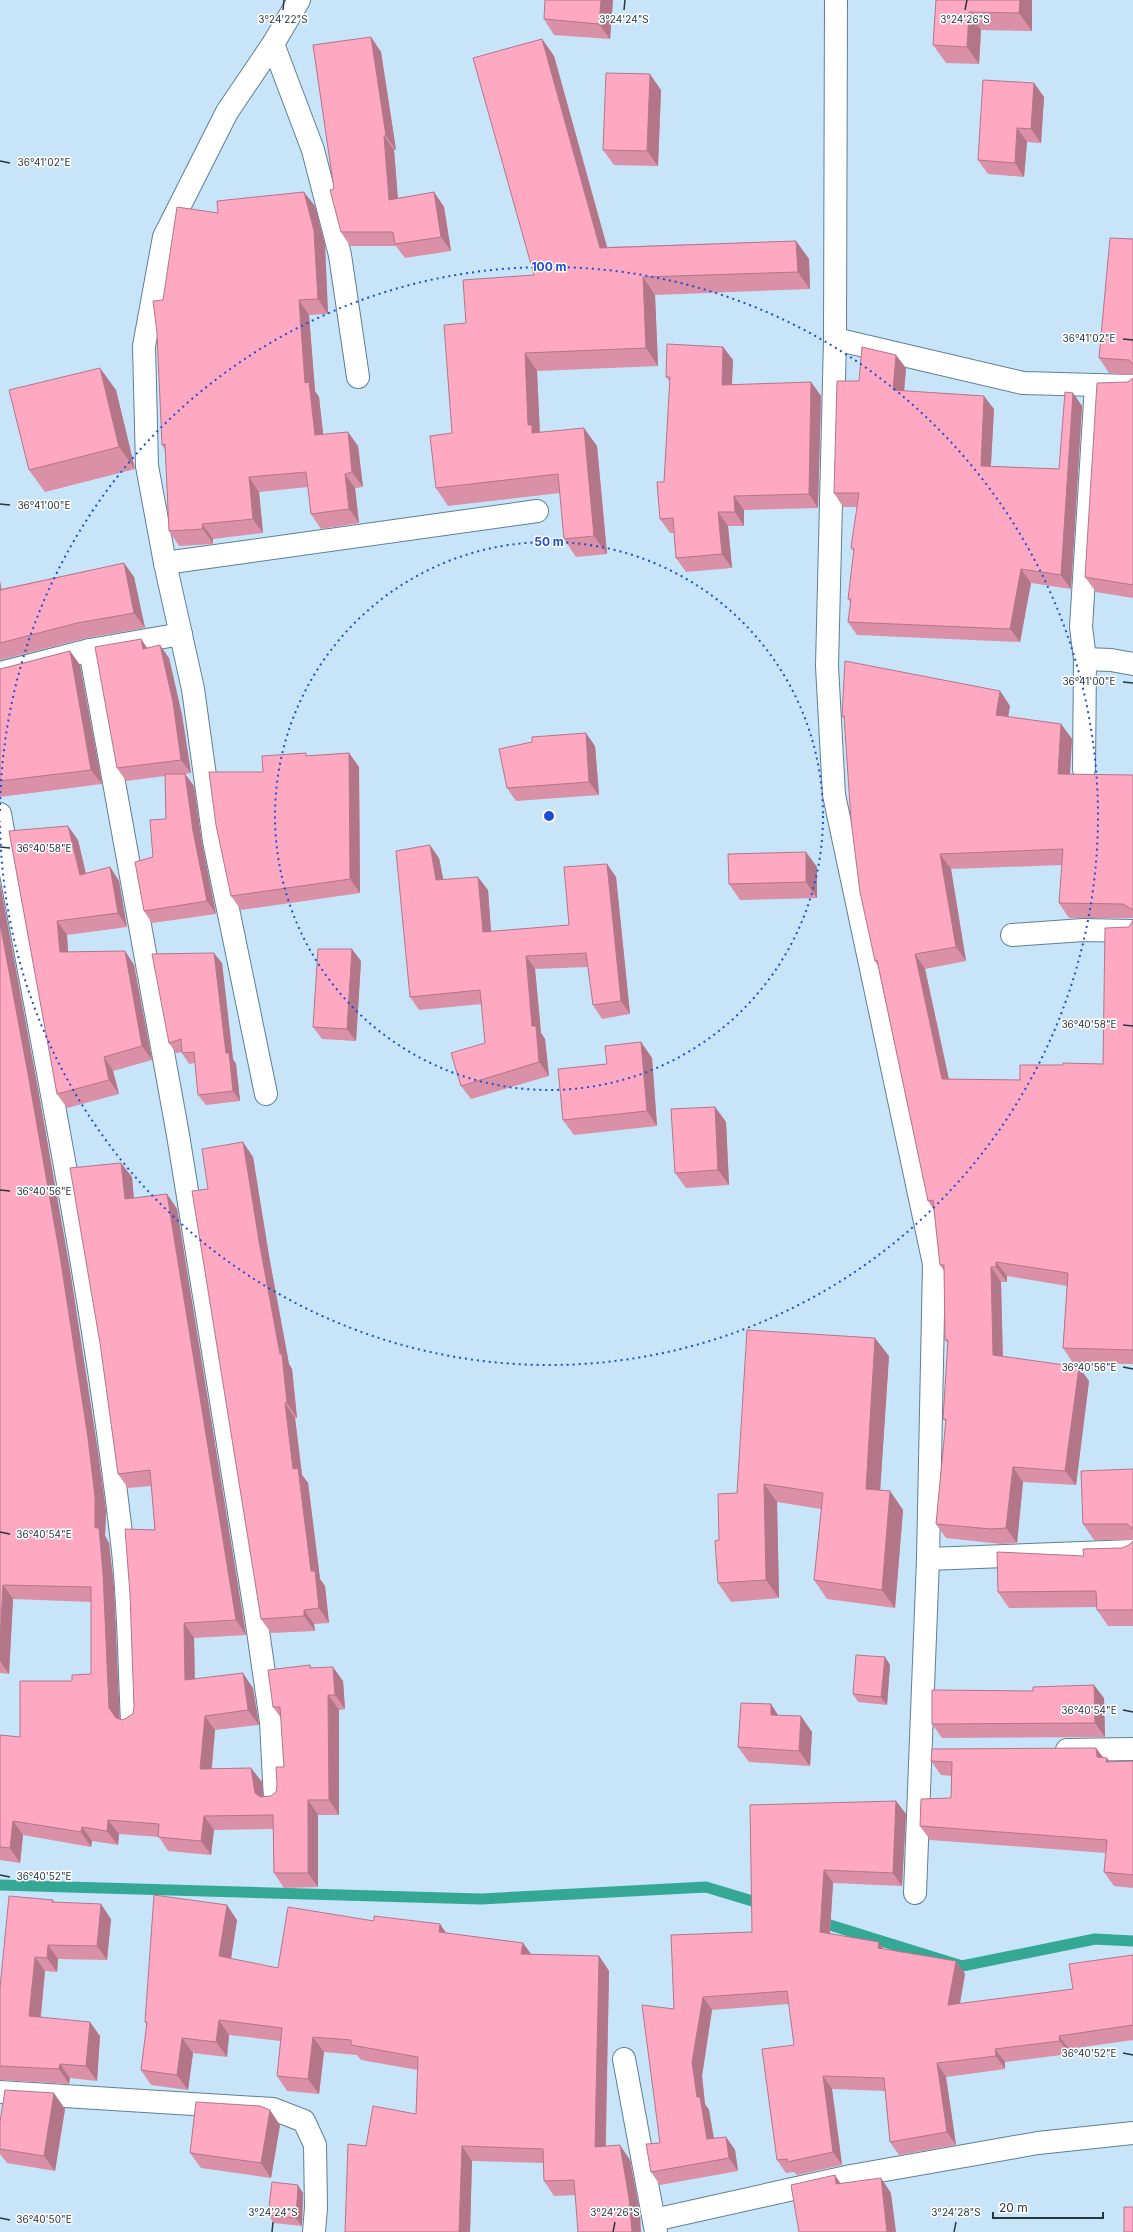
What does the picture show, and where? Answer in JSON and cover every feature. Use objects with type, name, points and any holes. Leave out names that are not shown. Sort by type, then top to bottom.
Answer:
[{"type":"street","points":[[266,1094],[214,841],[193,689],[165,563],[147,466],[144,346],[164,237],[227,112],[273,44],[299,0]]},
{"type":"street","points":[[836,0],[835,340],[827,666],[834,795],[934,1264],[928,1559],[919,1751],[915,1892]]},
{"type":"street","points":[[273,44],[313,150],[340,255],[358,377]]},
{"type":"street","points":[[835,340],[1023,383],[1133,386]]},
{"type":"street","points":[[1084,769],[1085,659],[1081,627],[1096,385]]},
{"type":"street","points":[[165,563],[537,511]]},
{"type":"street","points":[[0,673],[90,650],[181,634]]},
{"type":"street","points":[[90,650],[178,1135],[254,1602],[271,1722],[275,1800]]},
{"type":"street","points":[[1085,659],[1111,660],[1133,664]]},
{"type":"street","points":[[0,814],[76,1228],[105,1416],[122,1544],[132,1722]]},
{"type":"street","points":[[1012,935],[1083,930],[1133,931]]},
{"type":"street","points":[[928,1559],[1133,1551]]},
{"type":"street","points":[[1046,1750],[1133,1749]]},
{"type":"street","points":[[919,1751],[943,1751]]},
{"type":"street","points":[[624,2059],[655,2226],[852,2176],[1038,2143],[1133,2133]]},
{"type":"street","points":[[0,2092],[273,2109],[304,2121],[315,2145],[316,2208],[314,2232]]},
{"type":"building","points":[[545,0],[601,0],[599,24],[544,19]]},
{"type":"building","points":[[936,0],[1020,0],[1019,13],[969,12],[967,47],[933,45]]},
{"type":"building","points":[[371,37],[386,136],[384,136],[389,200],[434,192],[441,237],[395,244],[393,232],[341,232],[330,190],[334,189],[313,45]]},
{"type":"building","points":[[542,39],[600,248],[796,241],[798,272],[643,277],[646,348],[525,353],[528,425],[532,425],[532,433],[584,428],[594,536],[564,539],[558,474],[436,488],[430,436],[452,433],[444,325],[466,323],[463,280],[534,275],[473,58]]},
{"type":"building","points":[[606,73],[650,74],[647,151],[603,150]]},
{"type":"building","points":[[983,80],[1034,83],[1031,129],[1017,128],[1015,163],[978,160]]},
{"type":"building","points":[[304,192],[314,231],[318,299],[299,300],[305,383],[309,382],[315,435],[348,432],[352,472],[345,474],[349,509],[311,514],[306,472],[249,477],[253,519],[202,524],[203,529],[169,531],[165,444],[162,445],[157,333],[153,301],[163,300],[177,207],[218,213],[217,201]]},
{"type":"building","points":[[1110,238],[1133,239],[1133,365],[1129,360],[1099,358]]},
{"type":"building","points":[[667,344],[723,347],[722,385],[811,382],[809,494],[734,496],[735,512],[718,512],[722,554],[676,558],[673,518],[660,519],[657,482],[664,482],[670,377],[666,377]]},
{"type":"building","points":[[862,347],[896,355],[893,390],[984,396],[981,466],[1059,469],[1065,392],[1073,393],[1061,575],[1021,569],[1010,629],[848,622],[851,599],[848,599],[854,549],[851,548],[859,493],[834,493],[837,381],[859,381]]},
{"type":"building","points":[[100,368],[119,447],[29,470],[9,390]]},
{"type":"building","points":[[1133,378],[1133,585],[1085,577],[1097,383],[1128,382]]},
{"type":"building","points":[[124,563],[134,613],[77,623],[0,643],[0,590]]},
{"type":"building","points":[[141,639],[143,649],[160,645],[173,702],[181,760],[117,768],[95,647]]},
{"type":"building","points":[[70,651],[91,770],[0,781],[0,669]]},
{"type":"building","points":[[845,661],[1000,691],[996,715],[1061,724],[1058,774],[1133,775],[1133,910],[1123,904],[1059,903],[1063,849],[940,854],[956,947],[915,954],[942,1079],[1020,1080],[1020,1065],[1063,1065],[1063,1063],[1103,1064],[1105,928],[1129,927],[1133,920],[1133,1350],[1063,1348],[1068,1273],[996,1262],[996,1267],[991,1267],[993,1355],[1079,1367],[1065,1471],[1013,1467],[1006,1528],[991,1529],[936,1524],[946,1419],[943,1419],[948,1340],[945,1340],[944,1265],[940,1265],[933,1200],[928,1201],[877,960],[875,961],[860,892],[851,820],[844,716],[842,716]]},
{"type":"building","points":[[586,733],[589,782],[507,788],[499,749],[532,742],[532,737]]},
{"type":"building","points":[[306,753],[306,756],[349,753],[350,879],[231,896],[216,825],[209,772],[263,772],[262,756]]},
{"type":"building","points":[[165,774],[185,774],[193,831],[207,901],[144,911],[135,862],[153,857],[150,820],[166,819]]},
{"type":"building","points":[[68,826],[80,875],[110,867],[118,913],[57,921],[60,952],[125,951],[142,1046],[104,1057],[109,1080],[57,1094],[9,831]]},
{"type":"building","points":[[430,845],[436,880],[478,877],[483,932],[569,925],[564,867],[607,864],[621,1001],[593,1005],[586,953],[526,956],[532,1026],[536,1026],[539,1062],[461,1086],[451,1053],[485,1043],[480,990],[410,997],[396,851]]},
{"type":"building","points":[[806,852],[806,882],[729,884],[728,854]]},
{"type":"building","points":[[0,923],[60,1256],[88,1438],[95,1497],[95,1528],[99,1528],[103,1573],[109,1708],[116,1718],[123,1720],[133,1714],[134,1707],[130,1594],[125,1529],[155,1530],[150,1470],[118,1474],[100,1343],[70,1168],[121,1163],[125,1199],[167,1194],[236,1620],[184,1623],[185,1680],[243,1673],[248,1709],[205,1716],[200,1769],[251,1768],[255,1793],[260,1797],[271,1796],[276,1792],[276,1767],[284,1767],[280,1707],[273,1707],[268,1670],[310,1665],[310,1668],[333,1667],[335,1695],[328,1695],[329,1800],[308,1800],[308,1873],[274,1873],[273,1815],[204,1816],[201,1841],[158,1837],[159,1824],[108,1820],[107,1831],[82,1827],[81,1832],[13,1821],[10,1848],[0,1847],[0,1735],[20,1737],[20,1681],[72,1681],[72,1675],[91,1674],[91,1587],[3,1585],[0,1642]]},
{"type":"building","points":[[318,949],[352,949],[347,1029],[313,1027]]},
{"type":"building","points":[[214,953],[226,1053],[229,1053],[233,1091],[198,1095],[194,1052],[182,1053],[181,1039],[169,1043],[152,954]]},
{"type":"building","points":[[641,1042],[647,1111],[563,1120],[558,1069],[607,1064],[605,1046]]},
{"type":"building","points":[[715,1107],[718,1170],[675,1173],[671,1109]]},
{"type":"building","points":[[243,1142],[259,1241],[280,1354],[282,1354],[287,1403],[285,1403],[293,1469],[298,1468],[311,1571],[315,1571],[319,1608],[304,1610],[304,1616],[261,1619],[192,1191],[208,1189],[202,1149]]},
{"type":"building","points":[[747,1330],[875,1338],[866,1489],[890,1491],[882,1590],[814,1580],[823,1493],[764,1484],[766,1580],[718,1583],[715,1541],[719,1540],[718,1494],[737,1493]]},
{"type":"building","points":[[1133,1469],[1133,1530],[1127,1524],[1083,1524],[1081,1471]]},
{"type":"building","points":[[1133,1541],[1133,1610],[1097,1610],[1096,1591],[998,1592],[997,1552],[1084,1556],[1083,1549],[1122,1548],[1129,1545]]},
{"type":"building","points":[[856,1655],[885,1657],[881,1697],[853,1694]]},
{"type":"building","points":[[1094,1685],[1095,1723],[932,1724],[932,1690],[1033,1691],[1033,1687]]},
{"type":"building","points":[[741,1703],[771,1704],[771,1715],[801,1716],[799,1751],[738,1747]]},
{"type":"building","points":[[1096,1748],[1097,1757],[1107,1758],[1106,1762],[1133,1761],[1133,1875],[1104,1872],[1107,1840],[920,1826],[921,1799],[951,1798],[952,1762],[931,1761],[932,1749]]},
{"type":"building","points":[[896,1801],[893,1873],[824,1870],[820,1932],[879,1942],[878,1948],[956,1961],[948,2005],[1073,1989],[1069,1964],[1133,1955],[1133,2025],[1059,2036],[1060,2041],[995,2049],[996,2056],[937,2063],[947,2132],[890,2142],[884,2078],[823,2076],[833,2152],[787,2162],[787,2159],[777,2160],[762,2049],[794,2045],[787,1991],[703,1997],[692,2062],[697,2097],[700,2097],[707,2139],[726,2137],[729,2158],[651,2172],[646,2144],[660,2143],[642,2005],[674,2009],[671,1935],[752,1932],[750,1805]]},
{"type":"building","points":[[154,1895],[227,1905],[219,1956],[278,1968],[288,1907],[374,1921],[374,1916],[440,1924],[439,1932],[523,1943],[521,1954],[599,1956],[595,2147],[620,2145],[629,2198],[632,2232],[578,2232],[574,2180],[544,2181],[543,2149],[462,2146],[459,2232],[345,2232],[348,2144],[366,2146],[373,2106],[416,2114],[418,2057],[351,2045],[351,2040],[313,2037],[308,2079],[277,2076],[282,2028],[219,2020],[216,2042],[182,2038],[177,2075],[141,2070],[147,2022],[145,2022]]},
{"type":"building","points":[[9,1896],[53,1900],[52,1902],[101,1904],[97,1946],[48,1945],[47,1958],[35,1957],[29,2016],[90,2022],[86,2066],[60,2064],[59,2069],[0,2066],[0,1988]]},
{"type":"building","points":[[5,2090],[54,2093],[44,2156],[0,2149],[0,2122]]},
{"type":"building","points":[[196,2102],[260,2106],[270,2110],[261,2163],[190,2153]]},
{"type":"building","points":[[835,2175],[836,2184],[881,2178],[887,2232],[799,2232],[791,2185]]},
{"type":"building","points":[[272,2182],[298,2185],[296,2218],[268,2215]]},
{"type":"building","points":[[1124,2207],[1133,2207],[1133,2232],[1124,2232]]},
{"type":"waterway","points":[[0,1885],[481,1899],[706,1887],[766,1905]]},
{"type":"waterway","points":[[817,1921],[962,1966],[1095,1939],[1133,1941]]}]
